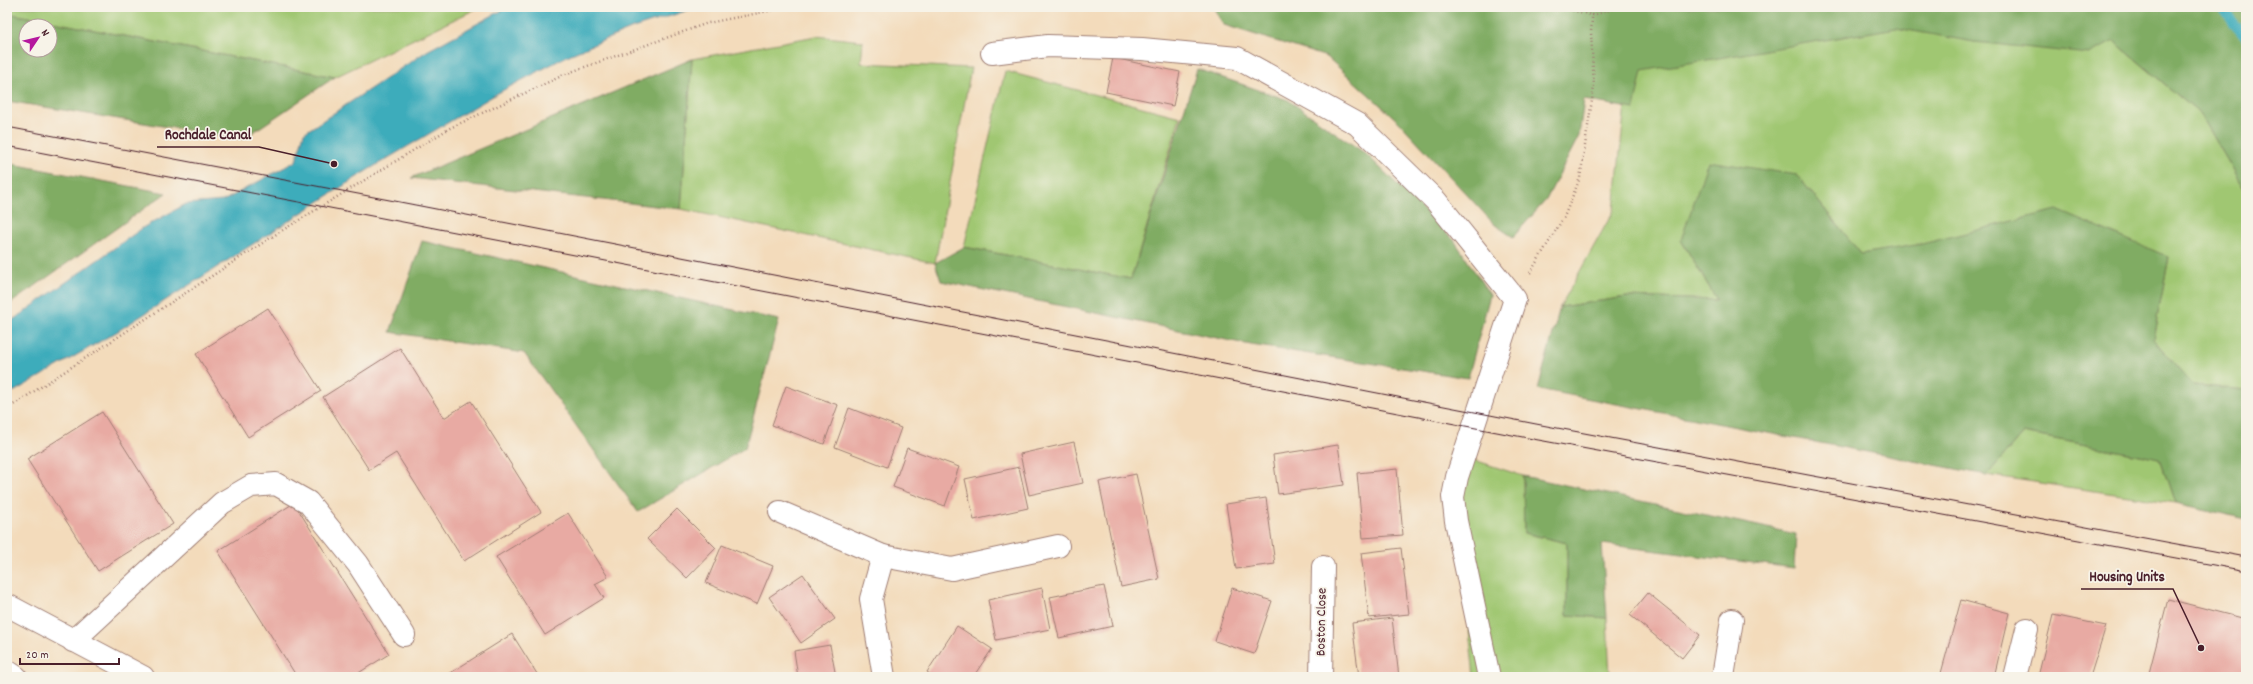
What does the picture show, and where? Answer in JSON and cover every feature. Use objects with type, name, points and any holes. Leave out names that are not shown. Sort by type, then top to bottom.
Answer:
[{"type":"street","points":[[992,53],[1048,46],[1142,48],[1237,58],[1356,124],[1436,201],[1515,299],[1457,477],[1453,497],[1456,521],[1488,677]]},
{"type":"street","points":[[73,641],[222,503],[251,486],[276,484],[308,502],[358,564],[404,635]]},
{"type":"street","points":[[780,512],[884,556],[952,569],[1058,546]]},
{"type":"street","points":[[884,556],[871,599],[884,677]]},
{"type":"street","name":"Boston Close","points":[[1321,677],[1323,567]]},
{"type":"street","points":[[7,605],[143,677]]},
{"type":"street","points":[[1723,677],[1732,620]]},
{"type":"street","points":[[2015,677],[2027,629]]},
{"type":"street","points":[[7,671],[16,677]]},
{"type":"path","points":[[7,409],[278,233],[450,128],[568,74],[708,23],[789,7]]},
{"type":"path","points":[[1557,7],[1594,14],[1620,7]]},
{"type":"path","points":[[1515,299],[1564,217],[1580,178],[1594,87],[1591,32],[1594,14],[1593,7]]},
{"type":"green space","points":[[7,7],[480,7],[335,77],[58,23],[58,18],[33,18],[7,13]]},
{"type":"green space","points":[[1213,7],[2246,7],[2246,192],[2201,115],[2114,41],[2089,54],[1974,42],[1896,28],[1642,71],[1634,109],[1584,100],[1579,136],[1546,200],[1513,237],[1495,225],[1399,122],[1327,57],[1224,25]]},
{"type":"green space","points":[[2074,7],[2201,115],[2246,192],[2246,390],[2193,385],[2153,339],[2169,257],[1922,245],[1861,254],[1797,175],[1681,240],[1717,300],[1627,297],[1560,307],[1614,210],[1632,37]]},
{"type":"green space","points":[[7,13],[33,18],[18,18],[18,58],[58,58],[58,23],[335,77],[243,139],[7,101]]},
{"type":"green space","points":[[816,36],[863,41],[861,63],[971,68],[935,263],[681,209],[692,59]]},
{"type":"green space","points":[[692,59],[681,209],[411,178]]},
{"type":"green space","points":[[1197,69],[1288,100],[1366,154],[1454,240],[1490,295],[1468,378],[1251,345],[941,281],[935,263],[964,247],[1131,279]]},
{"type":"green space","points":[[1005,71],[1180,117],[1131,279],[964,247]]},
{"type":"green space","points":[[1708,161],[1797,175],[1861,254],[1922,244],[2057,210],[2169,257],[2153,339],[2193,385],[2246,390],[2246,519],[2175,503],[2160,459],[2023,433],[1987,475],[1538,389],[1560,307],[1627,297],[1717,300],[1681,240]]},
{"type":"green space","points":[[7,163],[166,193],[7,306]]},
{"type":"green space","points":[[422,241],[779,320],[745,448],[638,512],[524,353],[390,332]]},
{"type":"green space","points":[[2023,433],[2160,459],[2175,503],[1987,475]]},
{"type":"green space","points":[[1450,452],[1523,476],[1524,533],[1567,543],[1567,615],[1607,618],[1610,677],[1474,677]]},
{"type":"green space","points":[[1523,476],[1796,534],[1794,568],[1602,544],[1607,618],[1567,615],[1567,543],[1524,533]]},
{"type":"water","points":[[508,7],[698,7],[633,28],[569,55],[498,93],[368,170],[118,331],[15,391],[7,392],[7,324],[144,227],[186,204],[223,201],[296,161],[304,133],[427,51]]},
{"type":"building","points":[[1113,58],[1180,72],[1173,106],[1106,92]]},
{"type":"building","points":[[268,308],[321,391],[248,437],[196,354]]},
{"type":"building","points":[[400,348],[444,418],[471,401],[541,512],[464,561],[396,453],[369,470],[323,397]]},
{"type":"building","points":[[786,386],[838,405],[824,444],[772,425]]},
{"type":"building","points":[[849,408],[901,428],[887,467],[835,447]]},
{"type":"building","points":[[102,412],[173,524],[98,571],[27,459]]},
{"type":"building","points":[[1074,442],[1083,483],[1029,495],[1020,454]]},
{"type":"building","points":[[1338,445],[1344,485],[1278,494],[1273,455]]},
{"type":"building","points":[[907,448],[959,467],[945,506],[893,487]]},
{"type":"building","points":[[1019,467],[1028,508],[974,520],[965,479]]},
{"type":"building","points":[[1397,469],[1403,535],[1363,538],[1357,473]]},
{"type":"building","points":[[1136,474],[1159,579],[1121,587],[1099,482]]},
{"type":"building","points":[[1266,498],[1275,564],[1236,569],[1226,504]]},
{"type":"building","points":[[294,503],[389,654],[352,677],[297,677],[218,551]]},
{"type":"building","points":[[677,509],[716,548],[687,578],[647,539]]},
{"type":"building","points":[[568,513],[608,577],[595,584],[604,598],[545,635],[496,557]]},
{"type":"building","points":[[722,545],[773,566],[757,604],[706,583]]},
{"type":"building","points":[[1401,548],[1409,614],[1369,618],[1361,553]]},
{"type":"building","points":[[803,574],[835,619],[801,643],[769,597]]},
{"type":"building","points":[[1104,586],[1113,626],[1059,638],[1050,597]]},
{"type":"building","points":[[1042,588],[1050,629],[996,640],[988,600]]},
{"type":"building","points":[[1232,588],[1272,601],[1254,654],[1215,641]]},
{"type":"building","points":[[1648,593],[1700,635],[1682,658],[1630,615]]},
{"type":"building","points":[[2168,599],[2246,619],[2246,677],[2148,677]]},
{"type":"building","points":[[1961,600],[2009,613],[1994,677],[1940,677]]},
{"type":"building","points":[[2053,615],[2106,626],[2090,677],[2038,677]]},
{"type":"building","points":[[1392,618],[1399,677],[1359,677],[1352,623]]},
{"type":"building","points":[[957,626],[992,649],[973,677],[934,677],[927,672]]},
{"type":"building","points":[[512,634],[539,677],[444,677]]},
{"type":"building","points":[[830,645],[836,677],[798,677],[794,651]]},
{"type":"waterway","points":[[2221,7],[2246,38]]},
{"type":"tram line","points":[[7,127],[400,202],[1536,424],[2246,557]]},
{"type":"tram line","points":[[7,146],[1533,439],[2246,571]]},
{"type":"place","name":"Rochdale Canal","points":[[334,164]]},
{"type":"place","name":"Housing Units","points":[[2201,648]]}]
